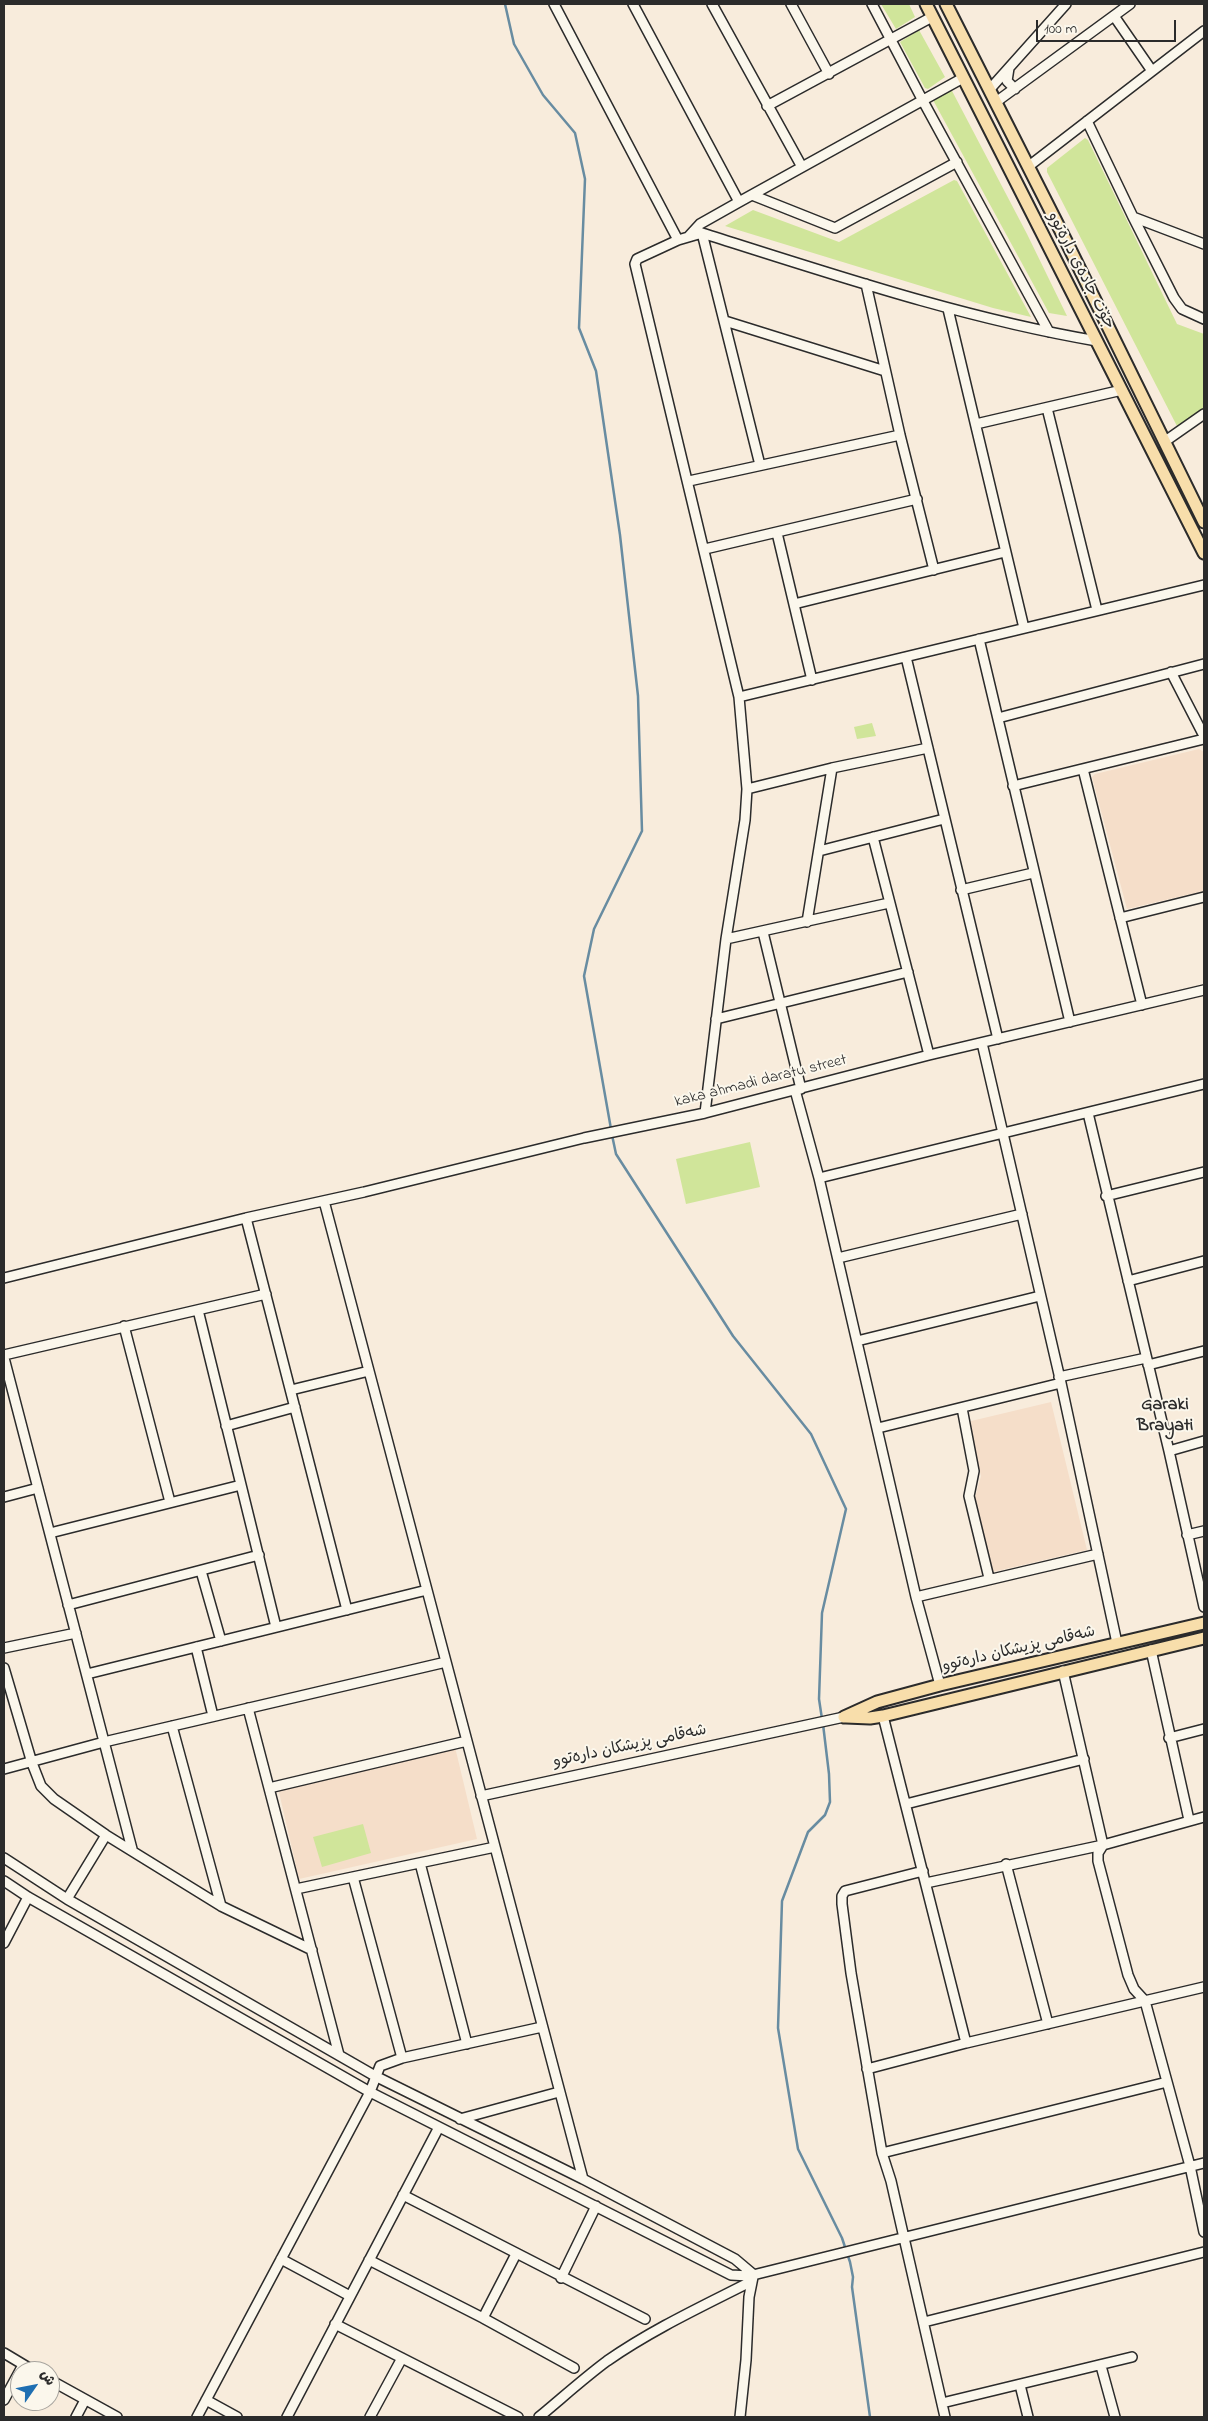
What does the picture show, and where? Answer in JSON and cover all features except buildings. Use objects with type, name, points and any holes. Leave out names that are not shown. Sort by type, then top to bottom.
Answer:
[{"type":"main road","name":"جۆت جادەی دارەتوو","points":[[926,4],[1204,553]]},
{"type":"main road","name":"جۆت جادەی دارەتوو","points":[[946,4],[1030,169],[1204,522]]},
{"type":"main road","points":[[1015,180],[1030,169]]},
{"type":"main road","name":"شەقامی پزیشکان دارەتوو","points":[[844,1717],[860,1713],[877,1702],[940,1685],[1204,1623]]},
{"type":"main road","name":"شەقامی پزیشکان دارەتوو","points":[[860,1713],[883,1716],[1204,1638]]},
{"type":"main road","points":[[1117,1644],[1121,1657]]},
{"type":"street","points":[[554,4],[678,240]]},
{"type":"street","points":[[633,4],[739,202]]},
{"type":"street","points":[[712,4],[802,167]]},
{"type":"street","points":[[791,4],[829,74]]},
{"type":"street","points":[[872,4],[922,101],[1049,332]]},
{"type":"street","points":[[990,89],[1066,4]]},
{"type":"street","points":[[996,102],[1130,4]]},
{"type":"street","points":[[1114,16],[1152,71]]},
{"type":"street","points":[[767,106],[932,17]]},
{"type":"street","points":[[1030,169],[1088,121],[1204,31]]},
{"type":"street","points":[[1009,68],[1007,81],[1015,89]]},
{"type":"street","points":[[689,236],[700,224],[963,78]]},
{"type":"street","points":[[1088,121],[1174,298],[1182,309],[1204,319]]},
{"type":"street","points":[[752,195],[835,228],[957,162]]},
{"type":"street","points":[[1133,217],[1204,244]]},
{"type":"street","points":[[705,1112],[726,939],[745,820],[748,789],[739,697],[689,481],[635,264],[639,257],[678,240],[702,233],[948,309],[1097,341]]},
{"type":"street","points":[[702,233],[760,465]]},
{"type":"street","points":[[866,284],[900,435],[934,570]]},
{"type":"street","points":[[948,309],[1024,628]]},
{"type":"street","points":[[725,321],[885,371]]},
{"type":"street","points":[[976,424],[1122,390]]},
{"type":"street","points":[[1047,408],[1097,610]]},
{"type":"street","points":[[1164,442],[1204,414]]},
{"type":"street","points":[[689,481],[900,435]]},
{"type":"street","points":[[705,549],[917,499]]},
{"type":"street","points":[[778,532],[812,680]]},
{"type":"street","points":[[794,604],[1006,552]]},
{"type":"street","points":[[739,697],[1204,585]]},
{"type":"street","points":[[979,639],[1033,873],[1070,1022]]},
{"type":"street","points":[[906,657],[998,1039]]},
{"type":"street","points":[[998,718],[1204,664]]},
{"type":"street","points":[[1013,786],[1204,738],[1171,672]]},
{"type":"street","points":[[748,789],[832,768],[928,748]]},
{"type":"street","points":[[807,922],[832,768]]},
{"type":"street","points":[[1083,769],[1142,1005]]},
{"type":"street","points":[[819,851],[944,819]]},
{"type":"street","points":[[873,837],[929,1055]]},
{"type":"street","points":[[961,890],[1033,873]]},
{"type":"street","points":[[1120,918],[1204,897]]},
{"type":"street","points":[[726,939],[889,903]]},
{"type":"street","points":[[763,932],[916,1596],[940,1685]]},
{"type":"street","points":[[716,1019],[908,972]]},
{"type":"street","name":"kaka ahmadi daratu street","points":[[4,1278],[246,1218],[584,1138],[646,1126],[798,1090],[929,1055],[1204,990]]},
{"type":"street","points":[[982,1043],[1060,1380],[1117,1644]]},
{"type":"street","points":[[819,1178],[1204,1084]]},
{"type":"street","points":[[1088,1113],[1106,1196],[1169,1451],[1204,1607]]},
{"type":"street","points":[[1106,1196],[1204,1172]]},
{"type":"street","points":[[324,1201],[583,2179]]},
{"type":"street","points":[[838,1258],[1022,1214]]},
{"type":"street","points":[[246,1218],[347,1610]]},
{"type":"street","points":[[1128,1281],[1204,1260]]},
{"type":"street","points":[[132,1850],[4,1356],[124,1326],[266,1294]]},
{"type":"street","points":[[857,1341],[1040,1296]]},
{"type":"street","points":[[198,1310],[276,1627]]},
{"type":"street","points":[[124,1326],[170,1502]]},
{"type":"street","points":[[878,1428],[962,1408],[1060,1380],[1204,1351]]},
{"type":"street","points":[[291,1390],[369,1371]]},
{"type":"street","points":[[226,1426],[295,1407]]},
{"type":"street","points":[[962,1408],[974,1471],[969,1496],[989,1578]]},
{"type":"street","points":[[1169,1451],[1204,1441]]},
{"type":"street","points":[[50,1533],[241,1484]]},
{"type":"street","points":[[4,1497],[38,1488]]},
{"type":"street","points":[[1187,1535],[1204,1531]]},
{"type":"street","points":[[916,1596],[1098,1554]]},
{"type":"street","points":[[68,1605],[259,1555]]},
{"type":"street","points":[[201,1571],[222,1641]]},
{"type":"street","points":[[87,1674],[427,1590]]},
{"type":"street","points":[[4,1648],[76,1633]]},
{"type":"street","points":[[196,1647],[214,1716]]},
{"type":"street","points":[[1151,1650],[1169,1738],[1189,1820]]},
{"type":"street","points":[[4,1769],[32,1763],[104,1742],[446,1662]]},
{"type":"street","points":[[4,1668],[7,1691],[32,1763],[41,1786],[54,1799],[106,1835],[221,1906],[312,1950]]},
{"type":"street","points":[[1063,1672],[1103,1845],[1098,1853],[1098,1861],[1128,1975],[1134,1989],[1145,2001],[1190,2166],[1204,2232]]},
{"type":"street","points":[[248,1708],[339,2055]]},
{"type":"street","points":[[883,1716],[924,1871],[966,2043]]},
{"type":"street","name":"شەقامی پزیشکان دارەتوو","points":[[481,1796],[844,1717]]},
{"type":"street","points":[[172,1726],[221,1906]]},
{"type":"street","points":[[1169,1738],[1204,1729]]},
{"type":"street","points":[[269,1788],[467,1741]]},
{"type":"street","points":[[906,1804],[1084,1759]]},
{"type":"street","points":[[926,1883],[1006,1864],[1103,1845],[1204,1817]]},
{"type":"street","points":[[67,1899],[106,1835]]},
{"type":"street","points":[[296,1889],[495,1847]]},
{"type":"street","points":[[4,1858],[67,1899],[376,2076],[583,2179],[734,2259],[753,2278]]},
{"type":"street","points":[[420,1863],[468,2044]]},
{"type":"street","points":[[1006,1864],[1048,2024]]},
{"type":"street","points":[[924,1871],[845,1891],[842,1896],[851,1973],[882,2153],[904,2238],[945,2417]]},
{"type":"street","points":[[353,1877],[402,2058]]},
{"type":"street","points":[[4,1881],[28,1898],[370,2092],[731,2276],[753,2278]]},
{"type":"street","points":[[4,1942],[28,1898]]},
{"type":"street","points":[[867,2069],[966,2043],[1204,1986]]},
{"type":"street","points":[[197,2417],[370,2092],[382,2064],[542,2027]]},
{"type":"street","points":[[882,2153],[1167,2082]]},
{"type":"street","points":[[460,2119],[559,2092]]},
{"type":"street","points":[[287,2417],[439,2127]]},
{"type":"street","points":[[539,2417],[606,2362],[629,2346],[753,2278],[838,2254],[1204,2163]]},
{"type":"street","points":[[403,2195],[561,2278],[645,2319]]},
{"type":"street","points":[[561,2278],[596,2206]]},
{"type":"street","points":[[924,2322],[1204,2252]]},
{"type":"street","points":[[483,2318],[516,2254]]},
{"type":"street","points":[[282,2258],[350,2296]]},
{"type":"street","points":[[369,2260],[483,2318],[574,2368]]},
{"type":"street","points":[[740,2417],[753,2278]]},
{"type":"street","points":[[335,2324],[518,2417]]},
{"type":"street","points":[[4,2352],[17,2361]]},
{"type":"street","points":[[942,2402],[1101,2366],[1132,2357]]},
{"type":"street","points":[[370,2417],[402,2358]]},
{"type":"street","points":[[1101,2366],[1115,2417]]},
{"type":"street","points":[[1020,2385],[1028,2417]]},
{"type":"street","points":[[60,2386],[117,2417]]},
{"type":"street","points":[[4,2400],[10,2389]]},
{"type":"street","points":[[76,2417],[85,2400]]},
{"type":"street","points":[[206,2400],[237,2417]]},
{"type":"shaded area","points":[[1199,749],[1204,752],[1204,891],[1127,909],[1092,777],[1095,774]]},
{"type":"shaded area","points":[[1051,1402],[1087,1550],[993,1572],[975,1498],[981,1476],[967,1422]]},
{"type":"shaded area","points":[[455,1747],[477,1839],[299,1879],[278,1788]]},
{"type":"green space","points":[[881,4],[909,4],[915,17],[896,29]]},
{"type":"green space","points":[[919,30],[945,77],[928,89],[925,88],[900,42]]},
{"type":"green space","points":[[951,89],[1027,234],[1067,316],[1049,313],[933,100]]},
{"type":"green space","points":[[1085,138],[1088,140],[1177,324],[1204,334],[1204,409],[1179,430],[1047,172],[1047,168]]},
{"type":"green space","points":[[954,180],[957,181],[1031,317],[993,308],[725,226],[753,210],[839,242]]},
{"type":"green space","points":[[872,723],[876,736],[857,739],[854,727]]},
{"type":"green space","points":[[750,1142],[760,1187],[686,1204],[676,1159]]},
{"type":"green space","points":[[363,1824],[371,1853],[322,1867],[313,1837]]},
{"type":"waterway","points":[[505,4],[514,44],[543,95],[575,133],[585,179],[579,328],[596,371],[620,535],[638,696],[642,831],[594,929],[584,976],[611,1129]]},
{"type":"waterway","points":[[612,1135],[616,1154],[733,1336],[811,1434],[846,1509],[822,1613],[819,1699],[822,1719]]},
{"type":"waterway","points":[[823,1724],[829,1774],[830,1802],[825,1815],[808,1832],[782,1901],[778,2028],[798,2149],[842,2238],[850,2262],[870,2417]]},
{"type":"district","name":"Garaki Brayati","points":[[1165,1416]]}]
